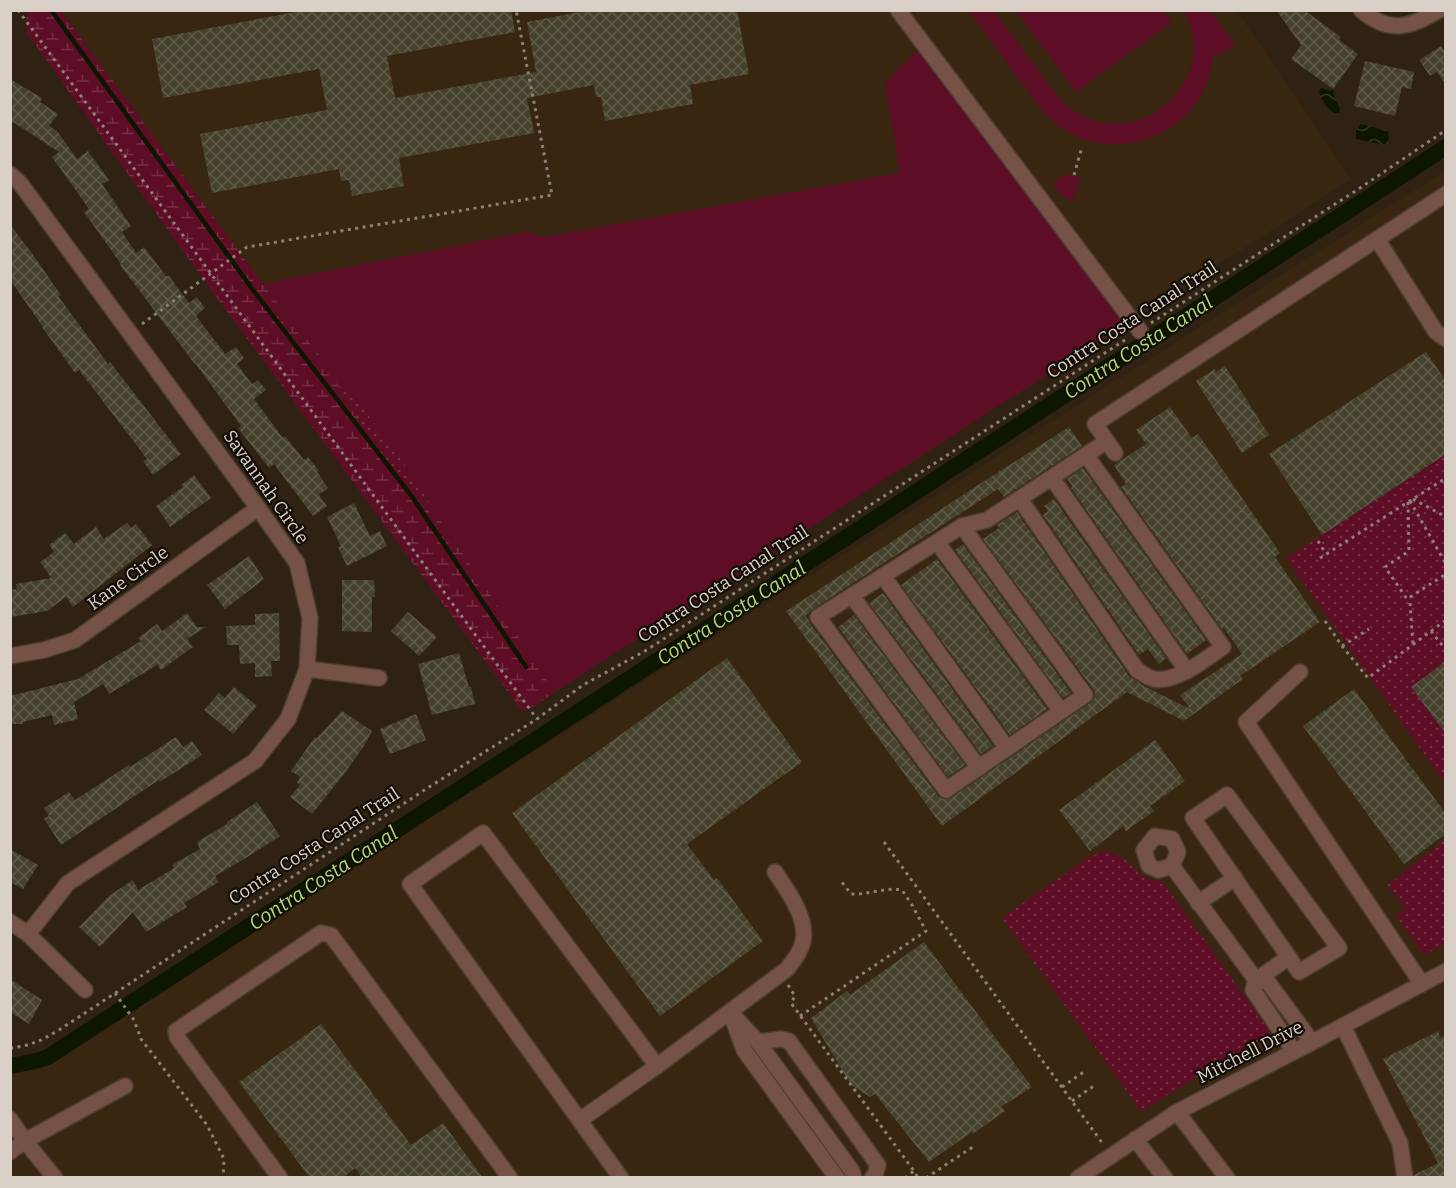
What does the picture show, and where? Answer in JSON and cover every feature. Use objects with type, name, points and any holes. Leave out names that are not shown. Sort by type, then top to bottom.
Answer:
[{"type":"street","points":[[898,10],[1140,331]]},
{"type":"street","points":[[1361,10],[1371,19],[1390,26],[1408,26],[1439,10]]},
{"type":"street","name":"Savannah Circle","points":[[10,174],[20,183],[297,563],[310,618],[308,669],[288,719],[255,761],[68,883],[27,934]]},
{"type":"street","points":[[962,526],[1085,695],[945,790],[818,617],[962,526],[987,520],[1086,455],[1111,447],[1095,424],[1446,194]]},
{"type":"street","points":[[1377,239],[1436,332],[1446,339]]},
{"type":"street","points":[[1020,499],[1137,670],[1153,679],[1170,678],[1187,671],[1223,647],[1086,455]]},
{"type":"street","points":[[1052,478],[1187,671]]},
{"type":"street","name":"Kane Circle","points":[[10,656],[44,650],[75,640],[258,508]]},
{"type":"street","points":[[937,542],[1061,711]]},
{"type":"street","points":[[883,576],[1007,748]]},
{"type":"street","points":[[852,596],[979,768]]},
{"type":"street","points":[[308,669],[380,678]]},
{"type":"street","points":[[1300,672],[1246,722],[1422,984]]},
{"type":"street","points":[[1227,795],[1339,948],[1299,972],[1289,957],[1193,818],[1227,795]]},
{"type":"street","points":[[621,1178],[410,884],[483,833],[657,1066]]},
{"type":"street","points":[[1172,866],[1256,980],[1268,982],[1312,1042]]},
{"type":"street","points":[[580,1120],[787,969],[798,954],[804,939],[802,920],[796,904],[775,872]]},
{"type":"street","points":[[1198,903],[1235,878]]},
{"type":"street","points":[[10,922],[27,934],[86,990]]},
{"type":"street","points":[[280,1178],[177,1037],[176,1031],[321,933],[331,935],[510,1178]]},
{"type":"street","points":[[1289,957],[1256,980],[1253,990],[1294,1051]]},
{"type":"street","name":"Mitchell Drive","points":[[1078,1178],[1177,1112],[1446,971]]},
{"type":"street","points":[[730,1012],[758,1042],[852,1171],[854,1178]]},
{"type":"street","points":[[730,1012],[744,1050],[837,1178]]},
{"type":"street","points":[[1344,1026],[1400,1143],[1405,1178]]},
{"type":"street","points":[[758,1042],[781,1039],[789,1041],[878,1165],[872,1178]]},
{"type":"street","points":[[10,1152],[25,1141],[125,1086]]},
{"type":"street","points":[[1177,1112],[1227,1178]]},
{"type":"street","points":[[10,1119],[55,1178]]},
{"type":"street","points":[[1135,1139],[1165,1178]]},
{"type":"path","points":[[18,10],[537,719]]},
{"type":"path","points":[[130,333],[247,247],[552,195],[516,10]]},
{"type":"path","name":"Contra Costa Canal Trail","points":[[10,1048],[32,1045],[43,1040],[429,787],[537,719],[584,685],[645,651],[1446,130]]},
{"type":"path","points":[[1074,176],[1082,147]]},
{"type":"path","points":[[1320,558],[1446,478]]},
{"type":"path","points":[[1410,500],[1446,517]]},
{"type":"path","points":[[1410,500],[1446,564]]},
{"type":"path","points":[[1410,500],[1409,551],[1385,567],[1407,599],[1446,574]]},
{"type":"path","points":[[1318,541],[1326,554]]},
{"type":"path","points":[[1410,603],[1413,645]]},
{"type":"path","points":[[1325,621],[1368,678],[1446,620]]},
{"type":"path","points":[[1342,646],[1369,629]]},
{"type":"path","points":[[1431,631],[1446,652]]},
{"type":"path","points":[[884,842],[1111,1155]]},
{"type":"path","points":[[800,1016],[926,931],[902,890],[891,888],[861,895],[851,894],[841,881]]},
{"type":"path","points":[[782,973],[795,996],[791,1004],[918,1178]]},
{"type":"path","points":[[115,993],[134,1020],[141,1039],[207,1125],[224,1159],[223,1178]]},
{"type":"path","points":[[1062,1087],[1084,1071]]},
{"type":"path","points":[[1072,1101],[1095,1085]]},
{"type":"path","points":[[926,1178],[974,1146]]},
{"type":"path","points":[[905,1178],[914,1171]]},
{"type":"shaded area","points":[[61,11],[1237,11],[1351,179],[555,692],[389,441],[263,284]]},
{"type":"shaded area","points":[[1445,171],[1445,1177],[11,1177],[10,1072],[32,1069],[50,1062]]},
{"type":"green space","points":[[27,11],[61,11],[263,284],[326,363],[368,440],[413,498],[443,523],[555,692],[533,707],[522,711],[203,279],[26,32]]},
{"type":"green space","points":[[969,11],[994,11],[1061,100],[1074,111],[1099,122],[1124,123],[1148,116],[1168,103],[1183,84],[1192,62],[1193,37],[1184,11],[1210,11],[1235,44],[1218,56],[1214,52],[1205,88],[1194,106],[1179,121],[1161,133],[1142,140],[1121,144],[1100,143],[1079,138],[1060,127],[1048,116]]},
{"type":"green space","points":[[1016,11],[1163,11],[1172,22],[1076,92]]},
{"type":"green space","points":[[922,46],[1129,322],[555,692],[389,441],[263,284],[526,232],[544,237],[900,173],[885,83]]},
{"type":"green space","points":[[1065,175],[1080,178],[1073,201],[1056,189],[1056,182]]},
{"type":"green space","points":[[326,363],[389,441],[443,523],[413,498],[368,440]]},
{"type":"green space","points":[[1445,455],[1445,784],[1286,558]]},
{"type":"green space","points":[[1445,840],[1445,944],[1424,955],[1396,916],[1405,909],[1388,885]]},
{"type":"green space","points":[[1101,852],[1115,854],[1145,877],[1162,881],[1270,1032],[1265,1035],[1267,1038],[1141,1111],[1002,918],[1089,857]]},
{"type":"water","points":[[1321,88],[1334,91],[1340,109],[1339,113],[1334,113],[1323,101],[1319,91]]},
{"type":"water","points":[[1360,124],[1388,131],[1389,139],[1385,145],[1356,139],[1356,131]]},
{"type":"building","points":[[306,10],[511,10],[515,32],[387,56],[395,98],[536,72],[527,22],[580,12],[580,10],[737,10],[749,74],[690,85],[693,104],[605,121],[601,97],[596,97],[594,85],[527,98],[534,133],[399,158],[404,186],[352,196],[349,180],[341,181],[339,169],[212,193],[200,134],[327,110],[319,69],[163,98],[152,39]]},
{"type":"building","points":[[1276,10],[1304,10],[1341,37],[1339,40],[1358,54],[1333,89],[1291,59],[1301,45]]},
{"type":"building","points":[[1441,46],[1446,53],[1446,85],[1437,72],[1430,76],[1419,60]]},
{"type":"building","points":[[1365,61],[1414,72],[1411,89],[1402,87],[1395,116],[1354,106]]},
{"type":"building","points":[[10,79],[42,98],[40,102],[58,114],[49,126],[57,131],[77,159],[88,151],[109,180],[102,184],[131,226],[122,232],[136,253],[144,247],[189,303],[197,297],[205,308],[196,316],[225,354],[236,347],[244,358],[237,364],[252,384],[258,380],[266,390],[254,399],[283,438],[285,436],[304,460],[308,457],[319,471],[317,472],[328,488],[319,495],[327,506],[313,516],[274,464],[269,468],[238,428],[241,426],[120,265],[84,212],[89,209],[52,157],[59,152],[10,120]]},
{"type":"building","points":[[10,225],[108,364],[110,362],[181,454],[153,475],[143,461],[147,459],[79,370],[75,373],[10,280]]},
{"type":"building","points":[[1426,352],[1446,381],[1446,454],[1322,535],[1269,454]]},
{"type":"building","points":[[1225,366],[1269,435],[1242,453],[1196,381],[1215,369],[1216,372]]},
{"type":"building","points":[[1170,407],[1192,438],[1198,434],[1280,553],[1275,557],[1320,622],[1240,676],[1243,679],[1184,721],[1127,692],[942,826],[786,611],[1069,427],[1082,446],[1004,497],[998,489],[806,615],[938,796],[943,799],[951,798],[1094,699],[1093,689],[983,539],[999,528],[997,525],[1017,512],[1129,676],[1190,709],[1180,695],[1242,654],[1121,487],[1126,484],[1114,465],[1146,444],[1136,430]]},
{"type":"building","points":[[1083,468],[1206,640],[1187,654],[1071,488],[1067,479]]},
{"type":"building","points":[[194,475],[211,498],[170,527],[156,506],[183,487],[181,485]]},
{"type":"building","points":[[1054,499],[1166,658],[1159,664],[1148,649],[1139,655],[1043,515],[1048,511],[1044,506]]},
{"type":"building","points":[[354,503],[370,536],[380,531],[387,546],[347,566],[338,547],[341,546],[327,517]]},
{"type":"building","points":[[127,523],[131,528],[136,524],[152,545],[73,607],[66,597],[47,611],[10,617],[10,590],[17,589],[16,584],[51,578],[40,562],[54,552],[49,545],[65,533],[74,544],[96,527],[104,539]]},
{"type":"building","points":[[963,544],[1071,693],[1063,698],[955,550]]},
{"type":"building","points":[[249,556],[264,579],[225,609],[207,585]]},
{"type":"building","points":[[937,559],[1047,709],[1010,735],[901,585]]},
{"type":"building","points":[[342,580],[374,580],[372,632],[342,631]]},
{"type":"building","points":[[883,593],[993,746],[981,754],[869,603]]},
{"type":"building","points":[[408,612],[437,637],[419,656],[391,631]]},
{"type":"building","points":[[187,613],[197,627],[206,627],[187,639],[193,647],[161,670],[157,665],[109,694],[103,684],[74,702],[78,719],[54,725],[52,715],[23,722],[23,724],[10,724],[10,696],[78,679],[141,641],[138,638],[157,624],[162,631]]},
{"type":"building","points":[[279,613],[280,661],[271,661],[272,676],[255,677],[255,663],[240,664],[239,645],[227,645],[226,626],[255,625],[255,614]]},
{"type":"building","points":[[854,615],[965,765],[948,777],[838,627]]},
{"type":"building","points":[[459,653],[475,704],[432,715],[418,664]]},
{"type":"building","points":[[727,658],[802,762],[687,844],[714,880],[717,878],[763,941],[660,1016],[512,813]]},
{"type":"building","points":[[1446,661],[1446,734],[1411,687]]},
{"type":"building","points":[[234,687],[257,706],[233,734],[204,710],[219,693],[225,698]]},
{"type":"building","points":[[1354,689],[1446,814],[1446,834],[1404,864],[1303,726]]},
{"type":"building","points":[[342,711],[372,731],[344,774],[312,814],[290,797],[300,785],[297,783],[300,777],[291,771],[315,737],[317,738]]},
{"type":"building","points":[[416,714],[426,740],[390,754],[380,729]]},
{"type":"building","points":[[176,737],[183,747],[192,741],[202,755],[160,782],[159,780],[61,845],[44,819],[49,816],[44,808],[69,792],[75,800]]},
{"type":"building","points":[[1155,740],[1185,781],[1150,806],[1154,811],[1126,831],[1123,826],[1090,851],[1059,810]]},
{"type":"building","points":[[257,802],[280,836],[215,876],[219,882],[184,903],[187,907],[146,932],[133,912],[100,947],[79,927],[110,895],[133,880],[138,890],[174,868],[172,865],[200,849],[197,842]]},
{"type":"building","points":[[10,849],[38,865],[23,889],[10,882]]},
{"type":"building","points":[[924,942],[1032,1087],[1001,1107],[1005,1111],[929,1162],[875,1094],[870,1097],[851,1085],[811,1018],[847,991],[850,995]]},
{"type":"building","points":[[10,979],[42,1000],[29,1024],[10,1012]]},
{"type":"building","points":[[321,1024],[411,1145],[443,1123],[483,1178],[362,1178],[355,1168],[343,1178],[310,1178],[239,1082]]},
{"type":"building","points":[[1438,1031],[1441,1038],[1446,1035],[1446,1178],[1415,1178],[1414,1175],[1438,1163],[1383,1059]]},
{"type":"waterway","points":[[51,10],[253,290],[413,498],[526,667]]},
{"type":"waterway","name":"Contra Costa Canal","points":[[10,1066],[48,1057],[1446,147]]}]
